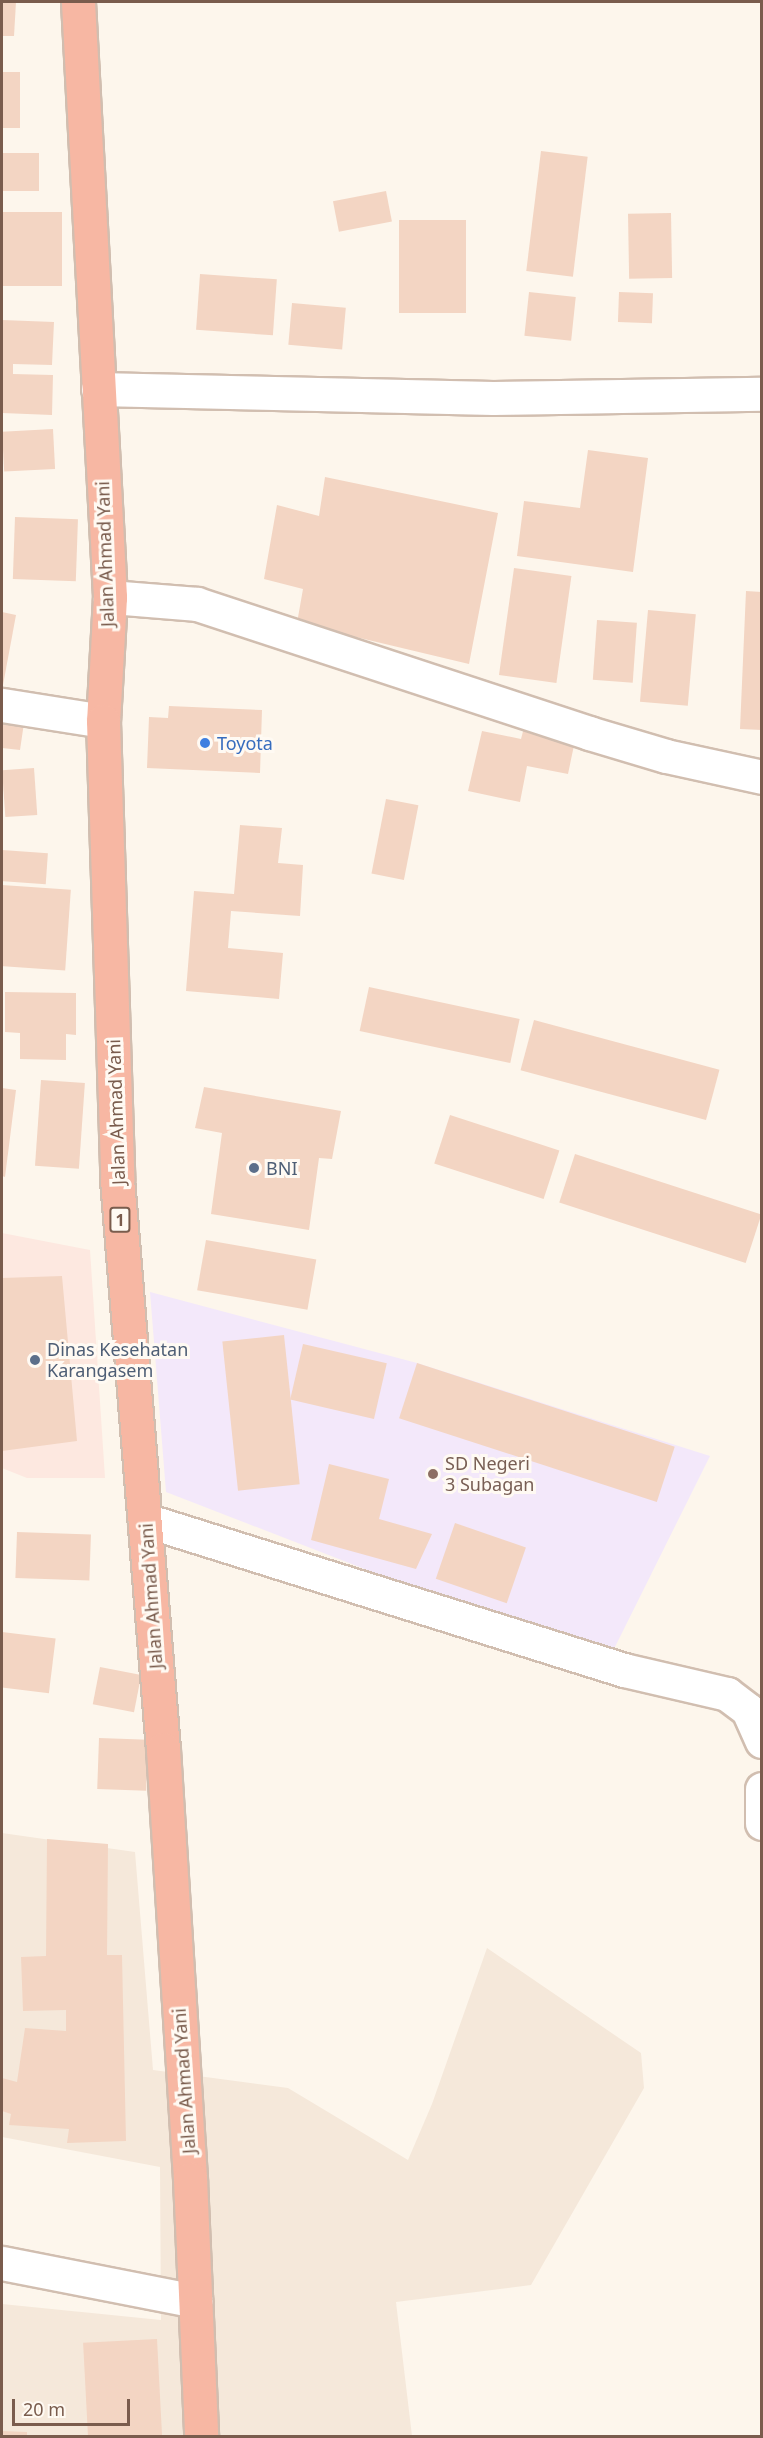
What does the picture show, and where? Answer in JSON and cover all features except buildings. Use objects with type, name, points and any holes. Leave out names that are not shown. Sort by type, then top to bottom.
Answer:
[{"type":"highway","name":"Jalan Ahmad Yani","points":[[78,2],[110,597],[103,721],[117,1179],[164,1761],[201,2436]]},
{"type":"street","points":[[98,389],[493,398],[762,394]]},
{"type":"street","points":[[110,597],[197,604],[589,733],[666,756],[762,777]]},
{"type":"street","points":[[2,705],[103,721]]},
{"type":"street","points":[[145,1520],[624,1670],[727,1694],[748,1710],[762,1741]]},
{"type":"street","points":[[762,1789],[762,1823]]},
{"type":"street","points":[[2,2262],[195,2301]]},
{"type":"shaded area","points":[[2,1233],[90,1250],[105,1478],[27,1478],[2,1468]]},
{"type":"shaded area","name":"SD Negeri 3 Subagan","points":[[150,1292],[417,1363],[710,1456],[607,1663],[166,1492]]},
{"type":"shaded area","points":[[2,1833],[135,1852],[153,2070],[288,2088],[408,2160],[432,2104],[487,1948],[641,2053],[644,2088],[531,2285],[396,2302],[412,2436],[2,2436],[2,2304],[161,2320],[160,2167],[2,2137]]},
{"type":"place","name":"Toyota","points":[[205,743]]},
{"type":"place","name":"BNI","points":[[254,1168]]},
{"type":"place","name":"Dinas Kesehatan Karangasem","points":[[35,1360]]},
{"type":"place","name":"SD Negeri 3 Subagan","points":[[433,1474]]}]
